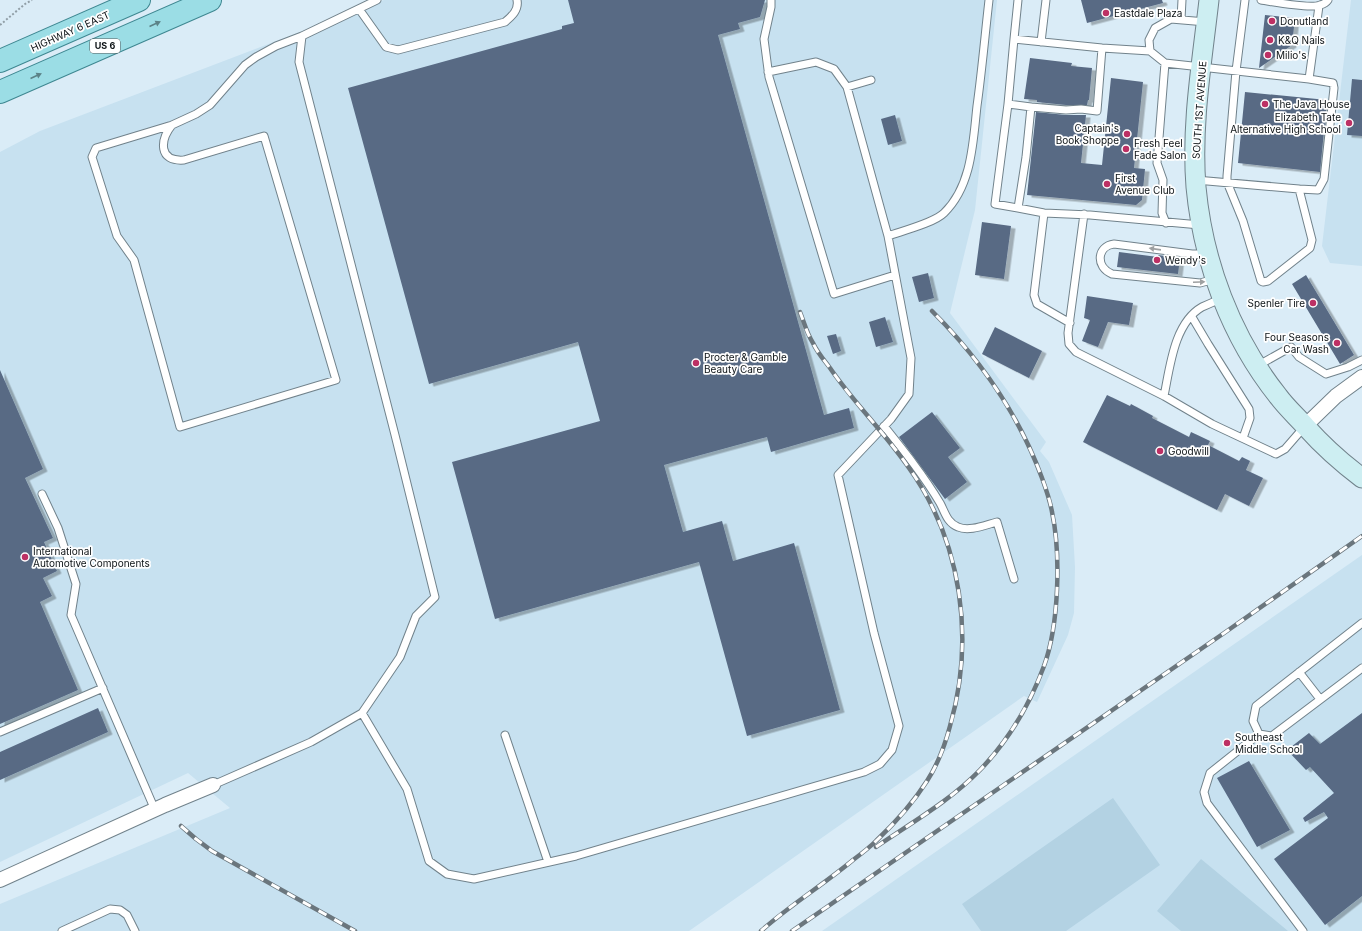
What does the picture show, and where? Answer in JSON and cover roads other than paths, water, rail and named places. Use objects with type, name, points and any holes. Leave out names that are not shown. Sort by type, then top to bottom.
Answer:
[{"type":"main road","name":"HIGHWAY 6 EAST","points":[[0,62],[139,0]]},
{"type":"main road","name":"US 6","points":[[0,92],[210,0]]},
{"type":"main road","name":"SOUTH 1ST AVENUE","points":[[1209,0],[1196,139],[1196,180],[1207,254],[1215,279],[1239,335],[1257,366],[1278,396],[1332,453],[1362,478]]},
{"type":"street","points":[[1305,426],[1336,396],[1362,377]]},
{"type":"street","points":[[0,880],[213,785]]},
{"type":"lane","points":[[172,124],[166,132],[163,149],[167,157],[175,161],[184,160],[264,136],[336,380],[180,427],[134,260],[117,236],[92,157],[96,148],[172,124],[196,114],[210,105],[245,65],[256,57],[276,46],[302,36],[378,0]]},
{"type":"lane","points":[[359,9],[386,47],[398,50],[505,22],[514,14],[518,4],[517,0]]},
{"type":"lane","points":[[771,0],[771,7],[764,39],[768,72],[834,294],[895,275]]},
{"type":"lane","points":[[888,236],[932,221],[943,214],[958,195],[972,152],[989,0]]},
{"type":"lane","points":[[1018,0],[1008,104],[995,204],[1044,213],[1084,214],[1202,226]]},
{"type":"lane","points":[[1041,42],[1046,0]]},
{"type":"lane","points":[[1181,19],[1182,0]]},
{"type":"lane","points":[[1245,0],[1236,71],[1227,182],[1243,222],[1258,275],[1263,282],[1268,281],[1312,245],[1299,189]]},
{"type":"lane","points":[[1261,0],[1288,4],[1319,6],[1328,0]]},
{"type":"lane","points":[[1309,79],[1319,6]]},
{"type":"lane","points":[[1150,51],[1149,40],[1155,28],[1171,19],[1206,22]]},
{"type":"lane","points":[[213,785],[311,742],[362,713],[400,656],[416,616],[435,597],[395,435],[307,97],[299,62],[302,36]]},
{"type":"lane","points":[[1014,39],[1102,48],[1150,51],[1165,63],[1333,83],[1334,88],[1324,179],[1318,190],[1196,180]]},
{"type":"lane","points":[[1008,104],[1066,110],[1081,109],[1096,111],[1102,48]]},
{"type":"lane","points":[[362,713],[407,789],[429,861],[447,874],[474,879],[576,856],[864,772],[880,764],[892,750],[899,726],[874,633],[838,475],[884,426],[909,394],[911,358],[888,236],[847,87],[834,69],[816,62],[768,72]]},
{"type":"lane","points":[[1165,63],[1157,163],[1163,180],[1162,213],[1166,223]]},
{"type":"lane","points":[[847,87],[872,80]]},
{"type":"lane","points":[[1018,208],[1026,157],[1031,107]]},
{"type":"lane","points":[[1044,213],[1034,295],[1037,304],[1070,323]]},
{"type":"lane","points":[[1084,214],[1068,333],[1070,344],[1076,352],[1164,396],[1212,424],[1276,454],[1285,449],[1305,426]]},
{"type":"lane","points":[[1207,254],[1192,254],[1114,244],[1108,245],[1102,250],[1100,260],[1104,270],[1112,274],[1200,283],[1215,279]]},
{"type":"lane","points":[[1164,396],[1175,345],[1183,328],[1202,307],[1222,298]]},
{"type":"lane","points":[[1192,317],[1249,409],[1250,418],[1243,438]]},
{"type":"lane","points":[[1257,366],[1291,347],[1299,357],[1326,374],[1348,367],[1362,360]]},
{"type":"lane","points":[[884,426],[915,465],[940,503],[950,523],[959,528],[969,528],[997,522],[1014,579]]},
{"type":"lane","points":[[42,494],[58,528],[76,584],[71,615],[155,810]]},
{"type":"lane","points":[[1258,734],[1253,721],[1256,706],[1362,623]]},
{"type":"lane","points":[[1303,931],[1207,803],[1204,792],[1210,773],[1258,734],[1272,736],[1362,668]]},
{"type":"lane","points":[[1299,672],[1320,699]]},
{"type":"lane","points":[[0,732],[103,688]]},
{"type":"lane","points":[[505,735],[548,862]]},
{"type":"lane","points":[[62,931],[110,908],[120,910],[127,915],[135,931]]},
{"type":"railway","points":[[876,847],[956,792],[980,770],[1000,747],[1025,708],[1032,694],[1044,666],[1053,631],[1057,589],[1057,548],[1051,508],[1042,478],[1022,432],[996,388],[966,348],[932,311]]},
{"type":"railway","points":[[761,931],[783,912],[871,846],[897,820],[916,797],[935,768],[946,740],[958,693],[962,659],[962,626],[959,592],[952,559],[941,527],[927,497],[900,455],[849,393],[819,353],[809,336],[800,312]]},
{"type":"railway","points":[[792,931],[1362,536]]},
{"type":"railway","points":[[181,826],[212,851],[355,931]]},
{"type":"place","name":"Eastdale Plaza","points":[[1106,13]]},
{"type":"place","name":"Donutland","points":[[1272,21]]},
{"type":"place","name":"K&Q Nails","points":[[1270,40]]},
{"type":"place","name":"Milio's","points":[[1268,55]]},
{"type":"place","name":"The Java House","points":[[1265,104]]},
{"type":"place","name":"Elizabeth Tate Alternative High School","points":[[1349,123]]},
{"type":"place","name":"Captain's Book Shoppe","points":[[1127,134]]},
{"type":"place","name":"Fresh Feel Fade Salon","points":[[1126,149]]},
{"type":"place","name":"First Avenue Club","points":[[1107,184]]},
{"type":"place","name":"Wendy's","points":[[1157,260]]},
{"type":"place","name":"Spenler Tire","points":[[1313,303]]},
{"type":"place","name":"Four Seasons Car Wash","points":[[1337,343]]},
{"type":"place","name":"Procter & Gamble Beauty Care","points":[[696,363]]},
{"type":"place","name":"Goodwill","points":[[1160,451]]},
{"type":"place","name":"International Automotive Components","points":[[25,557]]},
{"type":"place","name":"Southeast Middle School","points":[[1227,743]]}]
